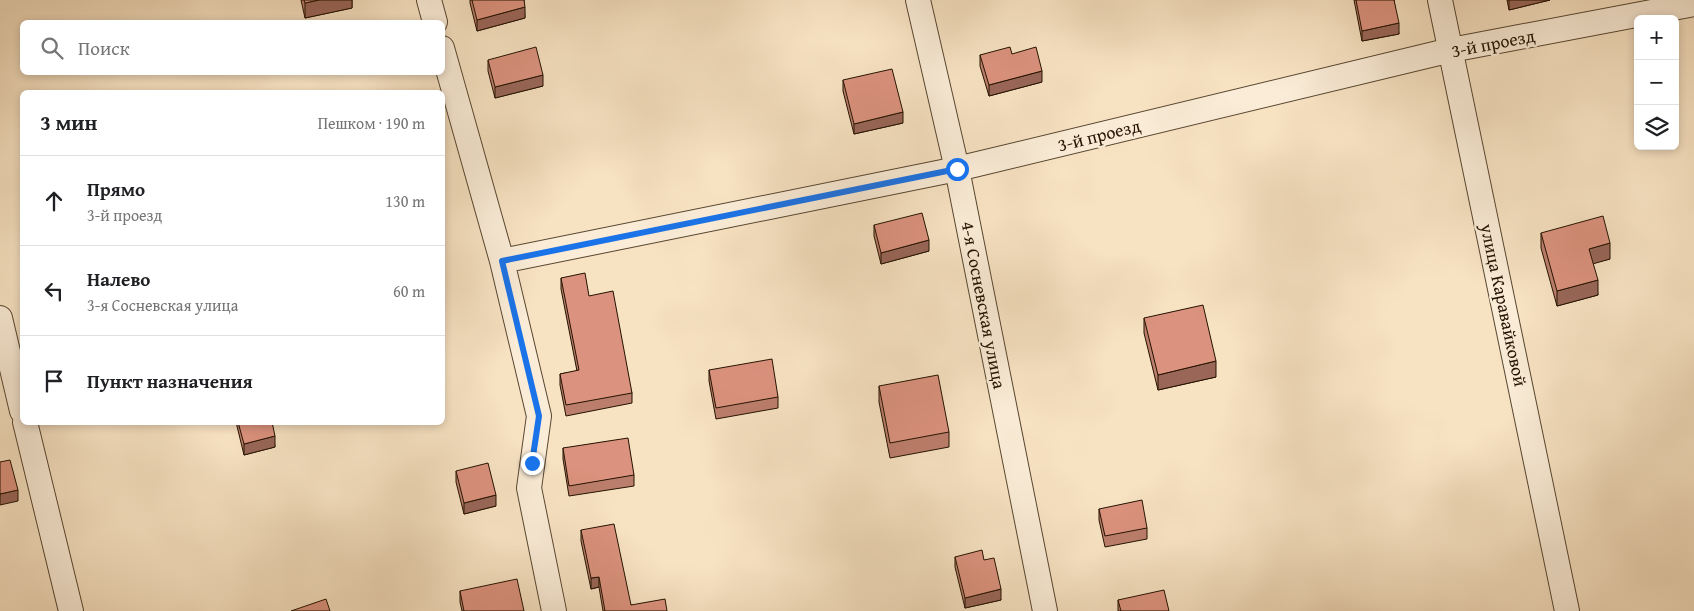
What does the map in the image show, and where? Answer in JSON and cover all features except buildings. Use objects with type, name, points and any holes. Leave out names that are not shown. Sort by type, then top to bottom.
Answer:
[{"type":"street","points":[[429,0],[434,20]]},
{"type":"street","name":"4-я Сосневская улица","points":[[918,0],[957,169],[1045,611]]},
{"type":"street","name":"улица Каравайковой","points":[[1440,0],[1567,611]]},
{"type":"street","name":"3-й проезд","points":[[502,261],[957,169],[1451,50],[1694,4]]},
{"type":"street","points":[[445,59],[502,261],[539,416],[529,488],[554,611]]},
{"type":"street","points":[[0,318],[20,403]]},
{"type":"street","points":[[26,425],[71,611]]},
{"type":"route","points":[[532,463],[539,416],[502,261],[957,169]]}]
